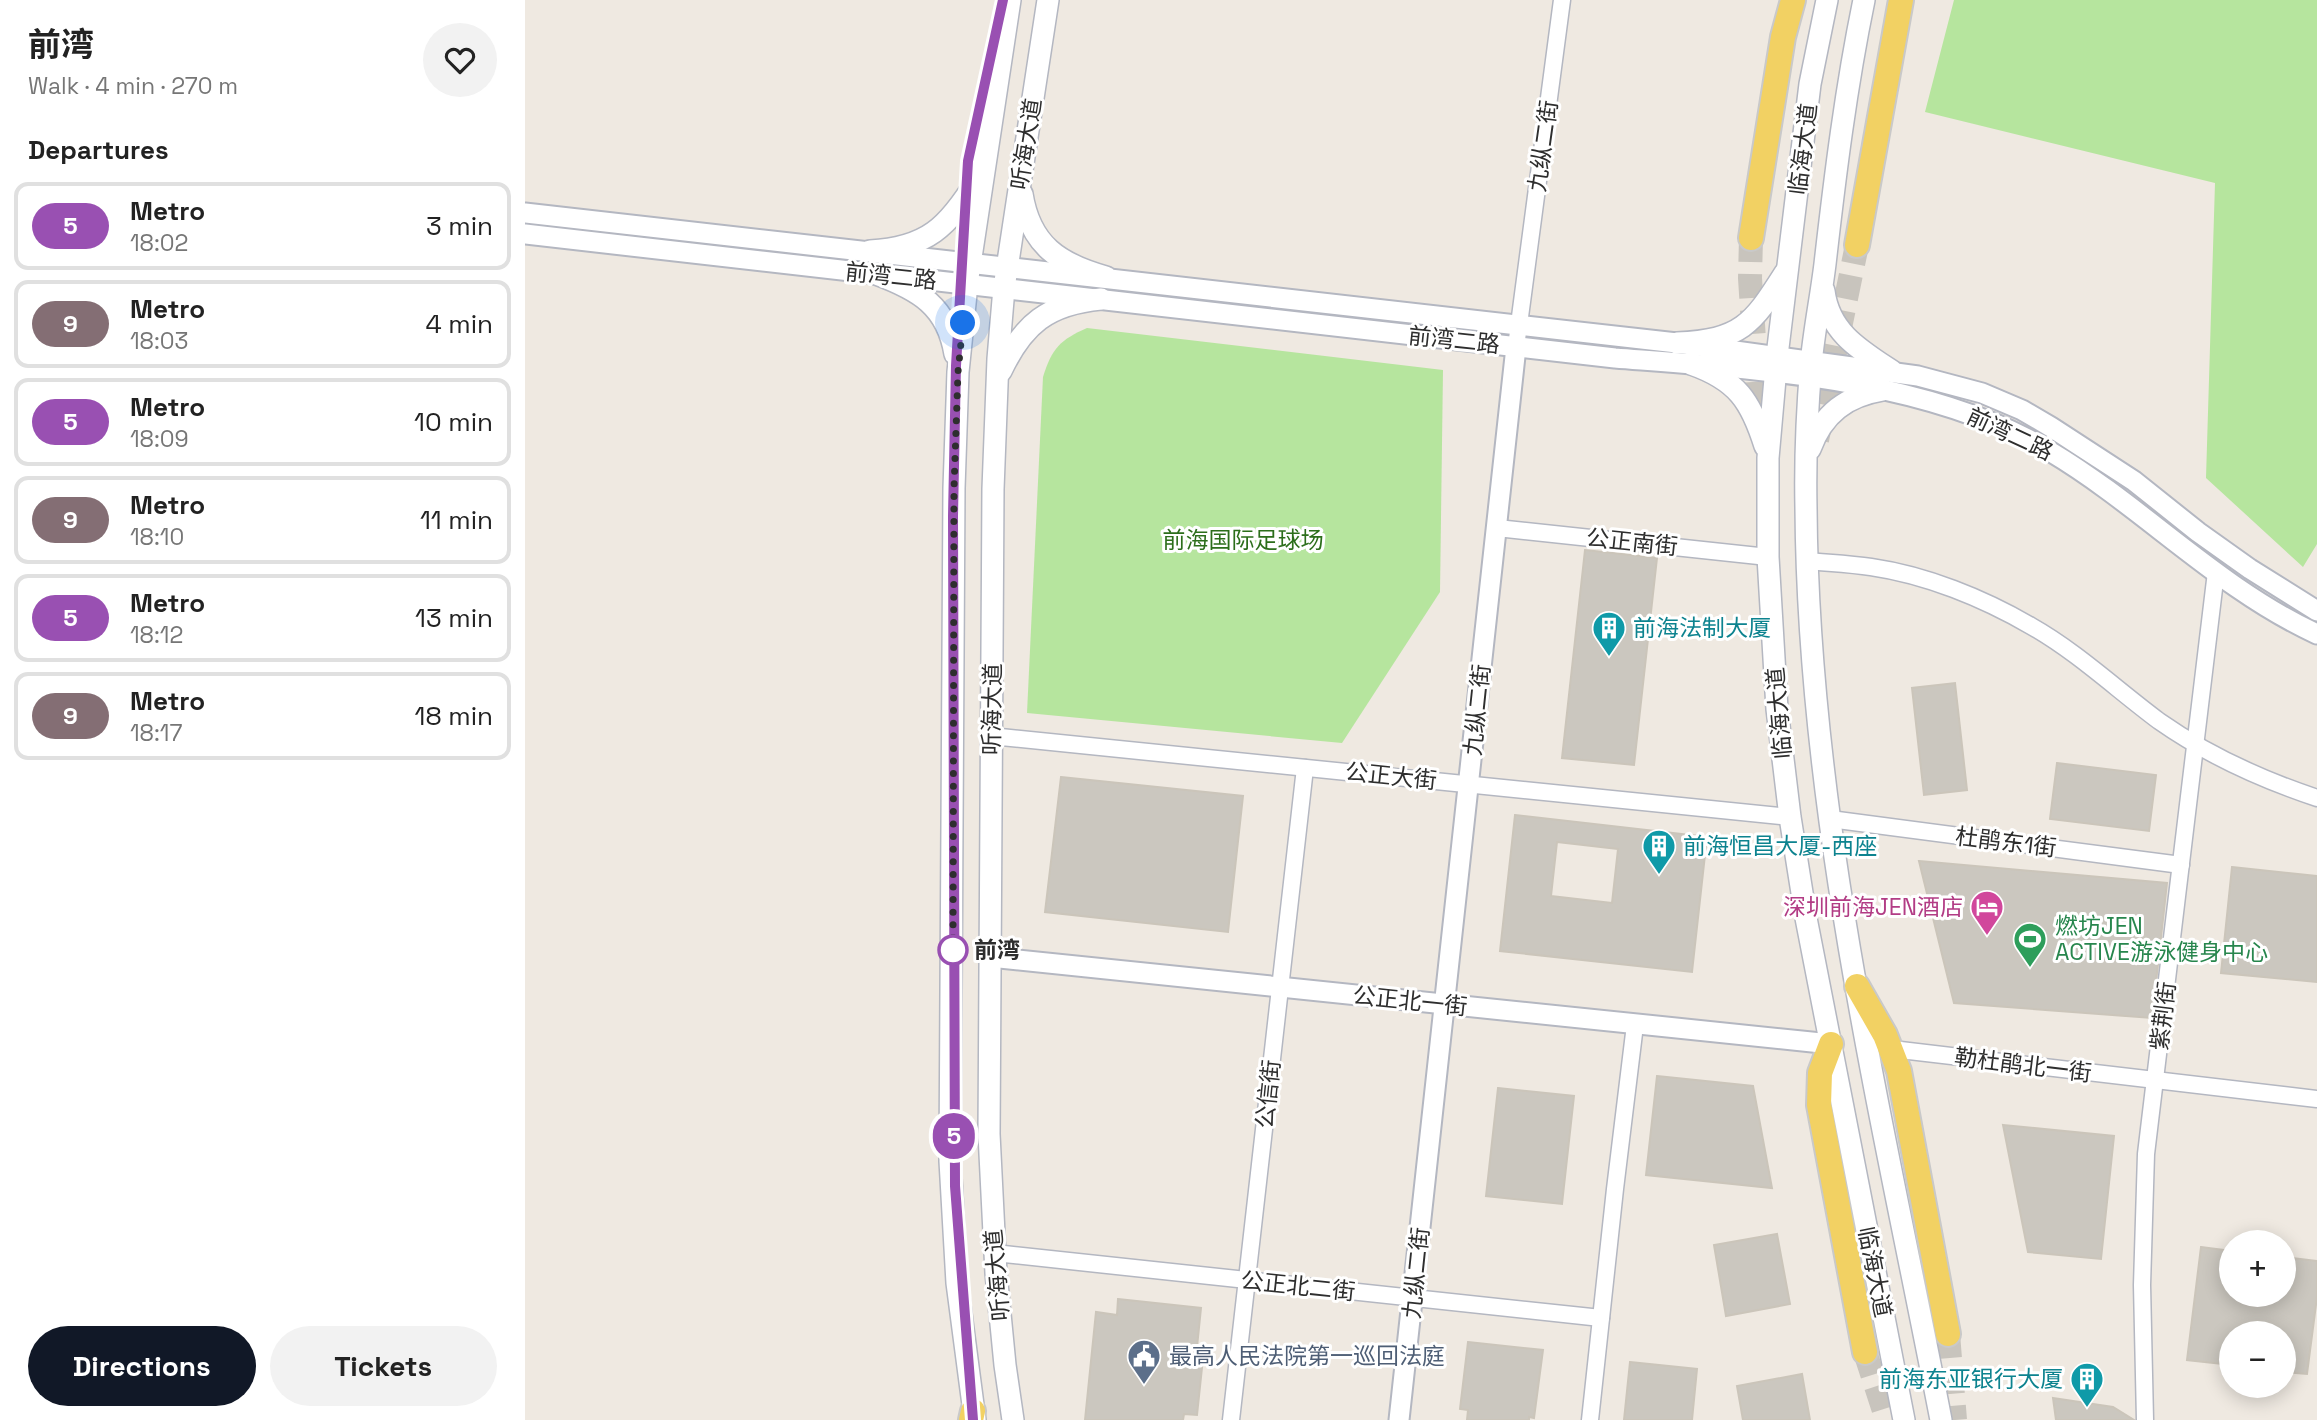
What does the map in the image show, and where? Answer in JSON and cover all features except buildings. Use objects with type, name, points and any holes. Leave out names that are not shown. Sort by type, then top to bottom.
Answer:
[{"type":"main road","name":"听海大道","points":[[973,1417],[957,1283],[950,1161],[954,488],[958,372],[969,262],[1010,0]]},
{"type":"main road","name":"听海大道","points":[[1013,1420],[995,1253],[989,1134],[993,489],[1004,288],[1048,0]]},
{"type":"main road","points":[[1751,238],[1783,37],[1793,0]]},
{"type":"main road","name":"临海大道","points":[[1827,0],[1810,84],[1776,364],[1768,458],[1768,556],[1777,709],[1790,817],[1806,918],[1904,1420]]},
{"type":"main road","name":"临海大道","points":[[1864,0],[1837,162],[1811,370],[1807,457],[1807,561],[1815,674],[1843,916],[1941,1420]]},
{"type":"main road","points":[[1857,245],[1901,0]]},
{"type":"main road","points":[[870,251],[894,250],[912,245],[941,229],[965,200],[982,172]]},
{"type":"main road","points":[[1020,181],[1028,218],[1043,244],[1067,264],[1106,277]]},
{"type":"main road","points":[[1677,343],[1720,338],[1747,324],[1765,306],[1788,269]]},
{"type":"main road","points":[[876,274],[910,288],[933,305],[950,331],[958,372]]},
{"type":"main road","points":[[1807,457],[1818,430],[1839,406],[1887,381],[1840,334],[1825,300],[1823,281]]},
{"type":"main road","points":[[997,379],[1010,351],[1034,322],[1063,306],[1101,299]]},
{"type":"main road","points":[[1691,364],[1723,378],[1748,402],[1768,458]]},
{"type":"main road","points":[[1857,986],[1892,1049],[1902,1082],[1948,1334]]},
{"type":"main road","points":[[1831,1044],[1820,1073],[1819,1105],[1865,1352]]},
{"type":"street","name":"九纵二街","points":[[1399,1420],[1516,347],[1562,0]]},
{"type":"street","name":"前湾二路","points":[[525,213],[1677,343],[1811,370],[1982,393],[2051,426],[2134,481],[2251,569],[2317,611]]},
{"type":"street","name":"前湾二路","points":[[525,234],[1516,347],[1691,364],[1776,364]]},
{"type":"street","name":"前湾二路","points":[[1887,381],[2016,434],[2050,451],[2132,506],[2216,572],[2272,609],[2317,634]]},
{"type":"street","name":"公正南街","points":[[1497,528],[1768,556]]},
{"type":"street","points":[[1807,561],[1872,567],[1899,573],[1953,589],[2004,611],[2076,654],[2162,722],[2196,743],[2268,779],[2317,798]]},
{"type":"street","name":"紫荆街","points":[[2145,1420],[2143,1220],[2146,1154],[2216,572]]},
{"type":"street","name":"公正大街","points":[[991,736],[1790,817]]},
{"type":"street","name":"公信街","points":[[1231,1420],[1305,768]]},
{"type":"street","name":"杜鹃东1街","points":[[1830,819],[2181,865]]},
{"type":"street","name":"公正北一街","points":[[989,957],[1831,1044]]},
{"type":"street","points":[[1590,1420],[1635,1025]]},
{"type":"street","name":"勒杜鹃北一街","points":[[1892,1049],[2317,1099]]},
{"type":"street","name":"公正北二街","points":[[995,1253],[1601,1318]]},
{"type":"green space","points":[[1954,0],[2317,0],[2317,544],[2303,567],[2206,478],[2215,183],[1925,112]]},
{"type":"green space","name":"前海国际足球场","points":[[1087,328],[1443,370],[1440,592],[1342,743],[1027,713],[1043,377],[1058,346]]},
{"type":"tunnel","points":[[1751,238],[1750,278],[1760,433]]},
{"type":"tunnel","points":[[1817,440],[1857,245]]},
{"type":"tunnel","points":[[1948,1334],[1955,1420]]},
{"type":"tunnel","points":[[1865,1352],[1887,1420]]},
{"type":"metro line","name":"5","points":[[973,1420],[955,1186],[953,516],[956,366],[968,161],[1003,0]]},
{"type":"place","name":"前海法制大厦","points":[[1609,658]]},
{"type":"place","name":"前海恒昌大厦-西座","points":[[1659,876]]},
{"type":"place","name":"深圳前海JEN酒店","points":[[1987,937]]},
{"type":"place","name":"前湾","points":[[953,950]]},
{"type":"place","name":"燃坊JEN ACTIVE游泳健身中心","points":[[2030,969]]},
{"type":"place","name":"最高人民法院第一巡回法庭","points":[[1144,1386]]},
{"type":"place","name":"前海东亚银行大厦","points":[[2087,1409]]},
{"type":"route","points":[[953,950],[954,488],[958,372],[963,323]]}]
